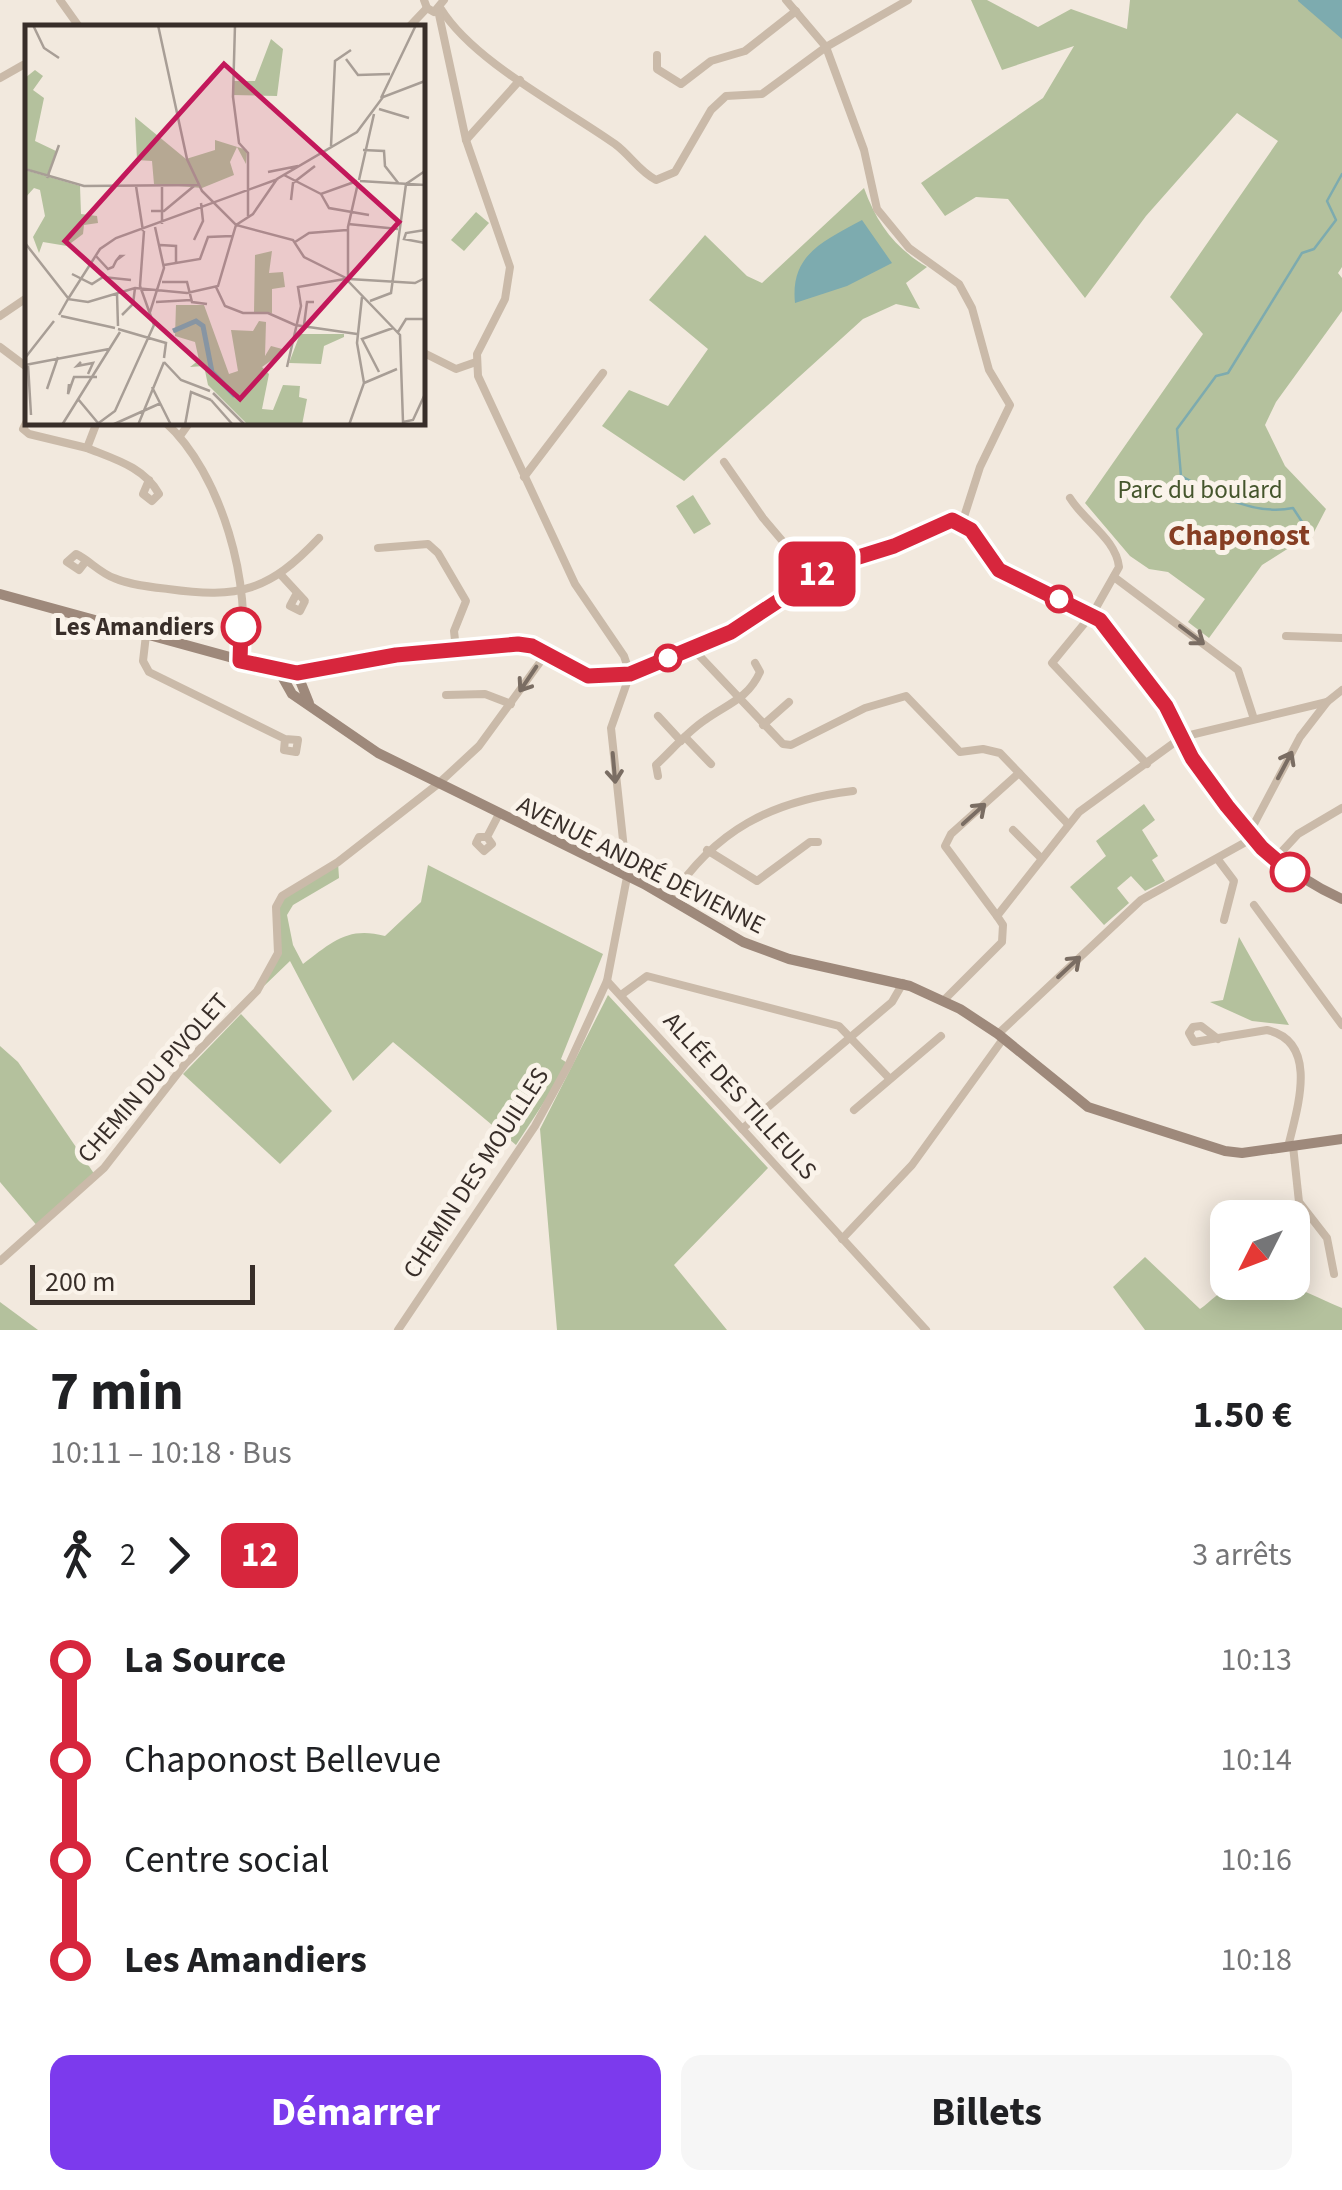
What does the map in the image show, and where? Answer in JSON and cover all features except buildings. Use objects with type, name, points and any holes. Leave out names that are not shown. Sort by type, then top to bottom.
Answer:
[{"type":"main road","points":[[0,594],[279,671],[297,673],[456,649],[518,644],[588,676],[630,674],[731,632],[833,565],[958,522],[999,570],[1092,613],[1166,706],[1210,784],[1249,834],[1274,860],[1342,899]]},
{"type":"main road","name":"AVENUE ANDRÉ DEVIENNE","points":[[279,671],[292,694],[378,753],[670,899],[758,949],[903,983],[943,1001],[1001,1036],[1088,1107],[1213,1149],[1242,1154],[1342,1138]]},
{"type":"main road","points":[[297,673],[309,704]]},
{"type":"street","points":[[60,0],[78,25]]},
{"type":"street","points":[[786,0],[826,47],[864,150],[877,210],[908,248],[959,284],[972,308],[989,370],[1010,405],[958,522]]},
{"type":"street","points":[[441,6],[454,28],[520,80],[615,144],[642,172],[656,180],[675,172],[711,110],[726,96],[762,94],[826,47],[908,0]]},
{"type":"street","points":[[410,25],[425,4],[441,6]]},
{"type":"street","points":[[441,6],[466,140],[510,267],[505,299],[476,362],[484,394],[575,584],[624,656],[630,674]]},
{"type":"street","points":[[657,55],[657,68],[681,84],[710,60],[744,51],[796,10]]},
{"type":"street","points":[[0,78],[23,65]]},
{"type":"street","points":[[466,140],[520,80]]},
{"type":"street","points":[[0,316],[25,300]]},
{"type":"street","points":[[0,347],[25,366]]},
{"type":"street","points":[[425,354],[456,369],[476,362]]},
{"type":"street","points":[[524,477],[603,373]]},
{"type":"street","points":[[25,425],[23,430],[87,448],[149,480]]},
{"type":"street","points":[[37,425],[38,434]]},
{"type":"street","points":[[87,448],[96,425]]},
{"type":"street","points":[[168,425],[180,436],[217,496],[238,592],[240,661]]},
{"type":"street","points":[[180,436],[188,425]]},
{"type":"street","points":[[724,462],[762,518],[813,577]]},
{"type":"street","points":[[1070,498],[1083,519],[1118,555],[1114,577],[1092,613],[1052,663],[1147,764]]},
{"type":"street","points":[[86,561],[114,578],[210,595],[238,592],[282,575],[319,538]]},
{"type":"street","points":[[378,548],[428,544],[438,553],[466,601],[454,631],[456,649]]},
{"type":"street","points":[[282,575],[296,592]]},
{"type":"street","points":[[1114,577],[1238,670],[1253,716]]},
{"type":"street","points":[[146,635],[143,661],[149,672],[285,739]]},
{"type":"street","points":[[1286,636],[1342,638]]},
{"type":"street","points":[[693,649],[783,744],[792,745],[866,708],[906,696],[955,749],[994,750],[1068,824]]},
{"type":"street","name":"CHEMIN DU PIVOLET","points":[[0,1260],[104,1168],[185,1064],[257,991],[278,953],[276,907],[282,896],[338,862],[438,784],[479,746],[546,654]]},
{"type":"street","points":[[658,776],[656,765],[683,739],[739,700],[760,672],[754,662]]},
{"type":"street","name":"CHEMIN DES MOUILLES","points":[[398,1330],[535,1126],[607,981],[627,877],[611,728],[630,674]]},
{"type":"street","points":[[842,1239],[912,1165],[1001,1036],[1141,900],[1220,860],[1249,834],[1300,736],[1342,690]]},
{"type":"street","points":[[446,696],[485,694],[511,704]]},
{"type":"street","points":[[763,725],[789,702]]},
{"type":"street","points":[[998,916],[1068,824],[1182,737],[1253,716],[1327,702]]},
{"type":"street","points":[[658,716],[711,764]]},
{"type":"street","points":[[943,1001],[1002,942],[1003,926],[946,846],[951,834],[1019,772]]},
{"type":"street","points":[[670,899],[707,850],[765,810],[852,791]]},
{"type":"street","points":[[1274,860],[1298,834],[1342,808]]},
{"type":"street","points":[[487,837],[499,814]]},
{"type":"street","points":[[1013,830],[1041,858]]},
{"type":"street","points":[[707,850],[758,880],[810,842],[818,842]]},
{"type":"street","points":[[1220,860],[1234,881],[1224,920]]},
{"type":"street","points":[[1254,906],[1342,1024]]},
{"type":"street","points":[[621,995],[647,976],[839,1026],[890,1078]]},
{"type":"street","name":"ALLÉE DES TILLEULS","points":[[607,981],[926,1330]]},
{"type":"street","points":[[742,1129],[896,999],[903,983]]},
{"type":"street","points":[[1218,1039],[1268,1030],[1294,1044],[1302,1059],[1290,1147],[1303,1209],[1327,1238],[1334,1274]]},
{"type":"street","points":[[854,1110],[942,1036]]},
{"type":"green space","name":"Parc du boulard","points":[[971,0],[987,0],[1038,27],[1071,9],[1127,29],[1130,0],[1342,0],[1342,267],[1338,273],[1342,278],[1342,311],[1276,402],[1265,425],[1285,466],[1326,509],[1314,532],[1262,565],[1209,638],[1188,622],[1205,599],[1168,572],[1149,569],[1130,556],[1085,503],[1203,334],[1170,297],[1278,141],[1237,113],[1146,216],[1085,298],[1008,199],[976,197],[945,216],[921,183],[1043,98],[1074,46],[1002,70]]},
{"type":"green space","points":[[864,188],[888,234],[927,267],[906,283],[920,309],[896,304],[863,319],[684,481],[602,426],[629,390],[668,406],[708,349],[649,300],[705,235],[747,276],[762,283]]},
{"type":"green space","points":[[476,212],[489,223],[464,251],[451,240]]},
{"type":"green space","points":[[693,495],[711,524],[694,534],[676,506]]},
{"type":"green space","points":[[1144,804],[1155,820],[1142,830],[1158,856],[1152,860],[1165,881],[1145,891],[1131,876],[1117,888],[1129,903],[1104,925],[1070,887],[1106,856],[1096,841]]},
{"type":"green space","points":[[338,862],[339,878],[293,905],[287,915],[293,945],[303,964],[341,938],[361,933],[385,936],[421,902],[428,865],[603,954],[561,1059],[569,1064],[516,1145],[393,1042],[353,1081],[290,961],[264,986],[278,953],[276,907],[282,896]]},
{"type":"green space","points":[[1239,937],[1289,1025],[1252,1021],[1210,1002],[1223,1000]]},
{"type":"green space","points":[[608,995],[768,1168],[674,1265],[727,1330],[557,1330],[540,1129]]},
{"type":"green space","points":[[241,1014],[332,1111],[280,1164],[183,1074]]},
{"type":"green space","points":[[0,1046],[18,1062],[95,1175],[39,1228],[0,1182]]},
{"type":"green space","points":[[1145,1257],[1200,1309],[1211,1300],[1310,1300],[1310,1294],[1342,1308],[1342,1330],[1145,1330],[1113,1287]]},
{"type":"green space","points":[[0,1302],[38,1330],[0,1330]]},
{"type":"water","points":[[1342,0],[1342,39],[1298,1]]},
{"type":"water","points":[[862,220],[892,263],[847,286],[795,303],[798,272],[812,251]]},
{"type":"waterway","points":[[1310,534],[1293,508],[1249,506],[1181,476],[1177,429],[1216,376],[1228,373],[1302,253],[1314,249],[1336,220],[1327,201],[1342,174]]},
{"type":"bus line","name":"12","points":[[241,627],[240,661],[284,672],[327,670],[396,655],[518,644],[532,646],[588,676],[612,677],[648,668],[731,632],[833,565],[894,546],[952,520],[971,530],[999,570],[1100,620],[1166,706],[1192,758],[1227,806],[1262,848],[1290,872]]},
{"type":"place","name":"Les Amandiers","points":[[241,627]]},
{"type":"district","name":"Chaponost","points":[[1239,535]]}]
